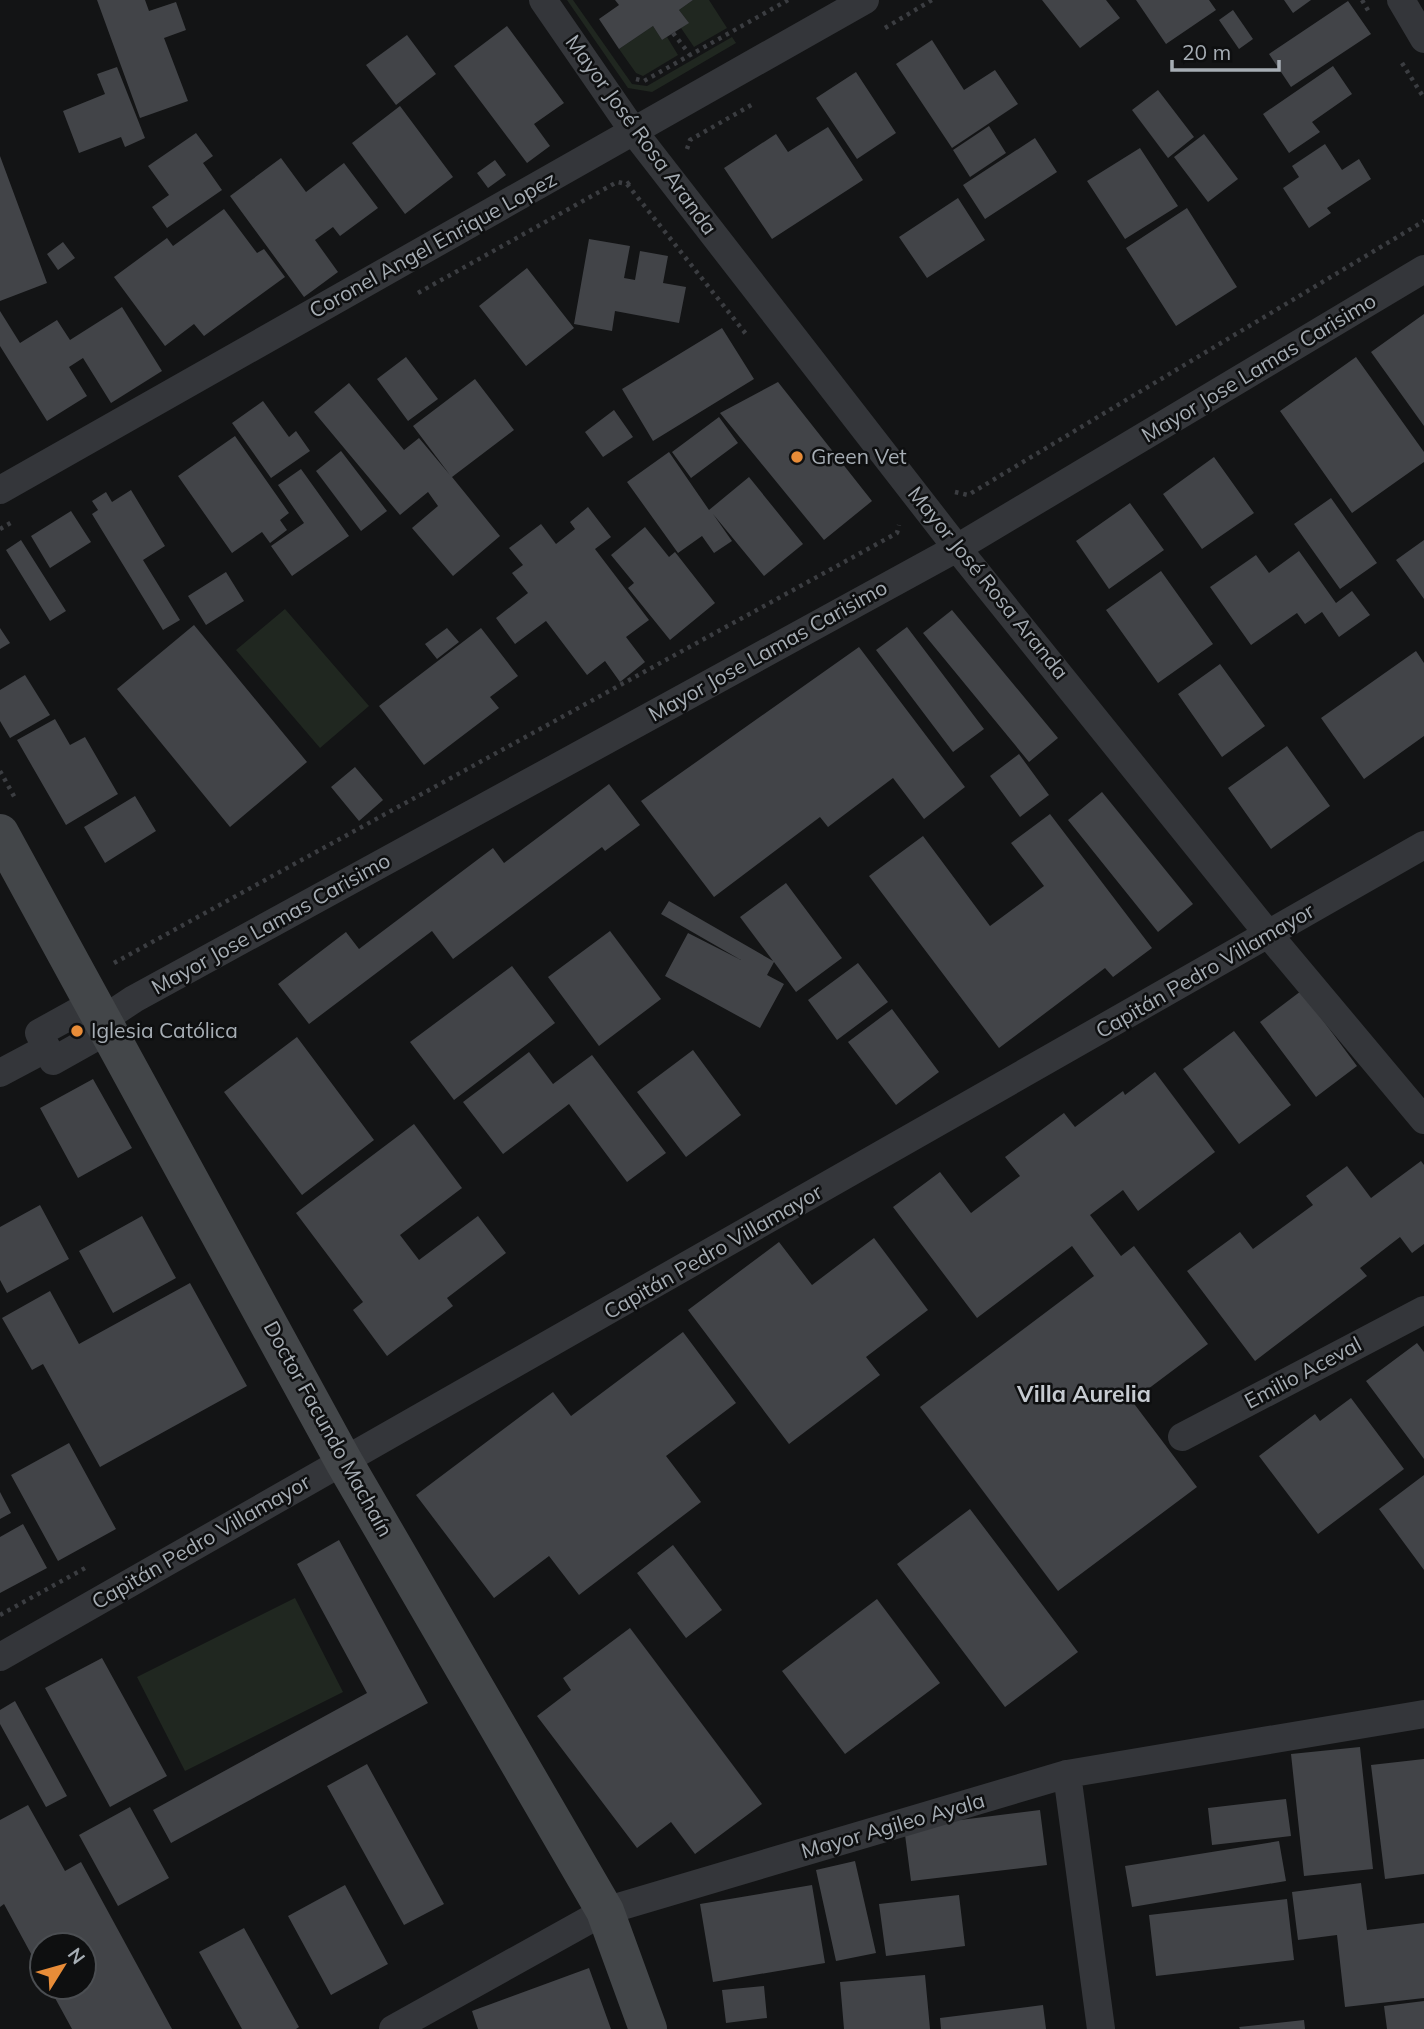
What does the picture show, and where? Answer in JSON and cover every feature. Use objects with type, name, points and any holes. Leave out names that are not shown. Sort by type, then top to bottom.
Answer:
[{"type":"main road","name":"Doctor Facundo Machaín","points":[[0,833],[344,1462],[605,1911],[649,2029]]},
{"type":"street","name":"Mayor José Rosa Aranda","points":[[543,0],[634,132],[957,548],[1269,935],[1424,1120]]},
{"type":"street","name":"Coronel Angel Enrique Lopez","points":[[0,489],[865,0]]},
{"type":"street","points":[[1401,0],[1424,39]]},
{"type":"street","name":"Mayor Jose Lamas Carisimo","points":[[0,1073],[47,1048],[53,1061],[103,1017],[134,999],[957,548],[1424,269]]},
{"type":"street","name":"Capitán Pedro Villamayor","points":[[0,1657],[1424,845]]},
{"type":"street","name":"Emilio Aceval","points":[[1182,1437],[1424,1310]]},
{"type":"street","name":"Mayor Agileo Ayala","points":[[393,2029],[605,1911],[1067,1774],[1424,1714]]},
{"type":"street","points":[[1067,1774],[1101,2029]]},
{"type":"path","name":"Mayor José Rosa Aranda","points":[[633,78],[644,81],[788,0]]},
{"type":"path","points":[[673,33],[690,55]]},
{"type":"path","name":"Mayor Jose Lamas Carisimo","points":[[948,496],[956,492],[968,495],[1424,221]]},
{"type":"path","name":"Mayor Jose Lamas Carisimo","points":[[113,963],[897,533],[899,525],[905,521]]},
{"type":"path","points":[[897,533],[902,538]]},
{"type":"shaded area","points":[[567,0],[573,0],[632,84],[647,86],[732,37],[736,43],[652,92],[628,88]]},
{"type":"shaded area","points":[[693,0],[709,0],[727,28],[694,47],[681,28],[688,22],[679,10]]},
{"type":"shaded area","points":[[653,26],[662,40],[667,37],[678,55],[643,76],[636,73],[619,49]]},
{"type":"shaded area","points":[[285,609],[369,706],[320,748],[236,650]]},
{"type":"shaded area","points":[[295,1598],[343,1692],[185,1771],[137,1677]]},
{"type":"building","points":[[97,0],[145,0],[149,11],[176,2],[186,30],[164,38],[188,101],[140,118]]},
{"type":"building","points":[[615,0],[693,0],[679,10],[689,23],[662,40],[653,26],[619,49],[599,19],[619,5]]},
{"type":"building","points":[[1042,0],[1106,0],[1120,18],[1080,48]]},
{"type":"building","points":[[1136,0],[1209,0],[1216,10],[1166,44]]},
{"type":"building","points":[[1284,0],[1311,0],[1293,13]]},
{"type":"building","points":[[1348,1],[1371,34],[1291,87],[1269,54]]},
{"type":"building","points":[[1233,10],[1253,39],[1239,49],[1219,20]]},
{"type":"building","points":[[507,26],[564,103],[534,124],[550,146],[527,163],[454,66]]},
{"type":"building","points":[[407,35],[436,74],[396,105],[366,65]]},
{"type":"building","points":[[932,40],[964,90],[995,70],[1018,104],[952,148],[896,64]]},
{"type":"building","points":[[1333,66],[1352,94],[1312,122],[1320,132],[1289,153],[1263,114]]},
{"type":"building","points":[[117,67],[145,138],[125,147],[121,137],[79,153],[63,111],[105,94],[97,74]]},
{"type":"building","points":[[856,72],[896,133],[857,159],[816,98]]},
{"type":"building","points":[[1158,90],[1194,137],[1168,158],[1132,110]]},
{"type":"building","points":[[400,106],[453,177],[405,214],[352,143]]},
{"type":"building","points":[[989,126],[1006,153],[970,177],[953,150]]},
{"type":"building","points":[[828,127],[863,180],[772,239],[724,168],[776,134],[788,152]]},
{"type":"building","points":[[196,133],[213,156],[203,163],[222,190],[167,228],[152,207],[169,195],[148,166]]},
{"type":"building","points":[[1204,134],[1238,179],[1208,202],[1174,157]]},
{"type":"building","points":[[1035,138],[1057,172],[985,219],[963,185]]},
{"type":"building","points":[[1325,144],[1342,170],[1359,159],[1371,179],[1327,208],[1331,213],[1309,228],[1283,188],[1299,177],[1292,166]]},
{"type":"building","points":[[1140,148],[1178,206],[1125,239],[1087,181]]},
{"type":"building","points":[[0,156],[47,283],[0,301]]},
{"type":"building","points":[[281,158],[306,192],[344,163],[378,208],[340,236],[333,227],[315,240],[338,272],[304,297],[230,196]]},
{"type":"building","points":[[495,160],[506,175],[488,188],[477,173]]},
{"type":"building","points":[[958,198],[985,240],[927,278],[899,237]]},
{"type":"building","points":[[1187,208],[1237,287],[1176,326],[1126,248]]},
{"type":"building","points":[[224,209],[257,253],[264,249],[285,277],[204,336],[194,324],[165,346],[114,277],[167,238],[173,246]]},
{"type":"building","points":[[589,239],[630,246],[624,278],[635,280],[640,251],[668,256],[663,283],[686,287],[679,323],[615,311],[612,331],[574,324]]},
{"type":"building","points":[[63,242],[75,258],[58,270],[47,254]]},
{"type":"building","points":[[527,268],[574,328],[526,366],[479,306]]},
{"type":"building","points":[[122,307],[162,371],[111,403],[83,358],[69,367],[87,396],[47,421],[0,346],[0,311],[20,343],[57,320],[70,340]]},
{"type":"building","points":[[1424,314],[1424,426],[1371,352]]},
{"type":"building","points":[[722,328],[754,379],[653,441],[622,389]]},
{"type":"building","points":[[406,357],[438,399],[408,421],[377,379]]},
{"type":"building","points":[[1356,357],[1424,452],[1424,462],[1352,513],[1280,411]]},
{"type":"building","points":[[475,379],[514,430],[452,477],[500,536],[453,576],[412,528],[438,506],[428,492],[400,515],[314,412],[349,383],[404,450],[419,438],[450,475],[413,426]]},
{"type":"building","name":"Green Vet","points":[[778,382],[872,501],[824,540],[720,413]]},
{"type":"building","points":[[263,401],[289,437],[296,431],[310,451],[271,478],[232,423]]},
{"type":"building","points":[[614,410],[633,437],[603,457],[585,432]]},
{"type":"building","points":[[719,417],[738,443],[691,478],[672,452]]},
{"type":"building","points":[[235,436],[289,513],[280,520],[287,530],[270,543],[262,532],[232,553],[178,476]]},
{"type":"building","points":[[341,451],[387,511],[361,531],[316,471]]},
{"type":"building","points":[[669,452],[709,510],[749,477],[803,544],[764,576],[713,514],[732,541],[714,553],[702,536],[678,553],[627,482]]},
{"type":"building","points":[[1214,457],[1254,513],[1202,549],[1163,494]]},
{"type":"building","points":[[301,469],[349,536],[292,576],[271,546],[304,523],[278,485]]},
{"type":"building","points":[[131,490],[165,546],[143,560],[180,620],[163,630],[92,514],[98,510],[92,501],[106,492],[112,502]]},
{"type":"building","points":[[1331,498],[1377,563],[1340,589],[1294,524]]},
{"type":"building","points":[[1130,503],[1164,550],[1109,589],[1076,541]]},
{"type":"building","points":[[588,507],[611,537],[595,549],[649,620],[626,637],[645,662],[620,682],[605,661],[587,675],[546,621],[515,644],[496,618],[528,593],[512,573],[523,565],[509,548],[541,524],[556,544],[575,529],[570,522]]},
{"type":"building","points":[[71,511],[91,542],[50,568],[31,536]]},
{"type":"building","points":[[645,527],[669,557],[675,552],[715,603],[670,640],[628,588],[634,583],[611,555]]},
{"type":"building","points":[[21,540],[66,611],[50,621],[6,550]]},
{"type":"building","points":[[1424,540],[1424,599],[1396,560]]},
{"type":"building","points":[[1299,551],[1336,603],[1352,591],[1370,615],[1339,637],[1322,612],[1305,624],[1297,613],[1251,645],[1210,587],[1256,555],[1269,573]]},
{"type":"building","points":[[1161,571],[1213,644],[1158,683],[1106,610]]},
{"type":"building","points":[[226,572],[244,601],[206,625],[188,596]]},
{"type":"building","points":[[952,610],[1058,738],[1029,762],[923,633]]},
{"type":"building","points":[[194,625],[307,762],[230,827],[117,689]]},
{"type":"building","points":[[907,627],[984,729],[953,752],[876,650]]},
{"type":"building","points":[[0,628],[10,643],[0,649]]},
{"type":"building","points":[[447,628],[459,642],[437,659],[425,644]]},
{"type":"building","points":[[481,628],[518,676],[490,697],[499,708],[424,765],[379,706]]},
{"type":"building","points":[[859,647],[965,787],[924,819],[893,778],[828,827],[820,817],[714,897],[641,801]]},
{"type":"building","points":[[1416,651],[1424,663],[1424,736],[1364,779],[1321,718]]},
{"type":"building","points":[[1220,664],[1265,726],[1222,757],[1178,694]]},
{"type":"building","points":[[25,675],[50,715],[10,738],[0,721],[0,690]]},
{"type":"building","points":[[55,719],[70,745],[85,737],[118,794],[66,825],[17,740]]},
{"type":"building","points":[[1287,746],[1330,806],[1271,849],[1228,788]]},
{"type":"building","points":[[1019,754],[1049,795],[1020,817],[990,776]]},
{"type":"building","points":[[355,767],[383,800],[359,821],[331,787]]},
{"type":"building","points":[[609,784],[640,825],[605,851],[602,847],[453,959],[432,931],[309,1024],[278,984],[346,932],[359,949],[493,848],[504,863]]},
{"type":"building","points":[[1102,792],[1193,904],[1158,932],[1068,820]]},
{"type":"building","points":[[135,796],[156,831],[105,863],[84,827]]},
{"type":"building","points":[[1050,814],[1152,948],[1113,977],[1105,968],[999,1048],[869,876],[923,836],[990,926],[1044,886],[1011,843]]},
{"type":"building","points":[[786,883],[842,958],[796,992],[774,962],[767,975],[784,984],[760,1028],[665,976],[688,933],[741,960],[661,914],[669,901],[773,961],[740,917]]},
{"type":"building","points":[[610,931],[661,999],[599,1046],[548,977]]},
{"type":"building","points":[[858,963],[888,1002],[837,1040],[808,1000]]},
{"type":"building","points":[[512,966],[555,1023],[454,1100],[410,1042]]},
{"type":"building","points":[[1301,991],[1357,1066],[1316,1097],[1260,1022]]},
{"type":"building","points":[[892,1009],[939,1072],[896,1105],[848,1042]]},
{"type":"building","points":[[1234,1031],[1291,1105],[1239,1144],[1183,1069]]},
{"type":"building","points":[[297,1037],[374,1140],[302,1195],[224,1092]]},
{"type":"building","points":[[693,1050],[741,1115],[686,1157],[637,1092]]},
{"type":"building","points":[[529,1052],[553,1084],[592,1055],[666,1153],[627,1182],[569,1104],[503,1154],[463,1102]]},
{"type":"building","points":[[1155,1072],[1215,1152],[1138,1211],[1123,1190],[1090,1215],[1121,1256],[1134,1246],[1208,1344],[1132,1401],[1197,1487],[1058,1591],[920,1407],[1094,1276],[1072,1246],[977,1318],[893,1207],[940,1172],[971,1213],[1020,1176],[1005,1157],[1064,1113],[1075,1127],[1123,1091],[1125,1095]]},
{"type":"building","points":[[93,1079],[132,1148],[78,1178],[40,1108]]},
{"type":"building","points":[[414,1124],[462,1188],[400,1235],[419,1260],[478,1216],[506,1253],[447,1298],[453,1306],[387,1356],[353,1310],[363,1302],[296,1213]]},
{"type":"building","points":[[1421,1161],[1424,1165],[1424,1244],[1412,1253],[1400,1237],[1360,1268],[1367,1276],[1255,1361],[1187,1271],[1240,1232],[1253,1249],[1313,1205],[1306,1196],[1347,1166],[1371,1198]]},
{"type":"building","points":[[40,1205],[69,1259],[7,1293],[0,1280],[0,1227]]},
{"type":"building","points":[[142,1216],[176,1278],[113,1313],[79,1251]]},
{"type":"building","points":[[874,1238],[928,1310],[866,1357],[880,1375],[789,1444],[688,1310],[779,1242],[812,1285]]},
{"type":"building","points":[[190,1283],[247,1386],[100,1467],[43,1364],[32,1370],[2,1318],[50,1291],[79,1344]]},
{"type":"building","points":[[683,1332],[736,1403],[666,1456],[701,1502],[579,1595],[549,1556],[494,1598],[416,1495],[553,1392],[571,1416]]},
{"type":"building","points":[[1417,1343],[1424,1352],[1424,1459],[1366,1381]]},
{"type":"building","points":[[1351,1398],[1404,1469],[1318,1534],[1259,1456],[1315,1414],[1320,1421]]},
{"type":"building","points":[[69,1443],[116,1529],[58,1561],[11,1475]]},
{"type":"building","points":[[1424,1475],[1424,1570],[1379,1509]]},
{"type":"building","points":[[0,1492],[11,1513],[0,1519]]},
{"type":"building","points":[[970,1509],[1078,1652],[1005,1707],[897,1564]]},
{"type":"building","points":[[23,1524],[47,1568],[0,1593],[0,1537]]},
{"type":"building","points":[[339,1540],[428,1703],[171,1843],[153,1810],[367,1693],[297,1564]]},
{"type":"building","points":[[673,1545],[722,1610],[686,1638],[637,1573]]},
{"type":"building","points":[[877,1599],[940,1683],[845,1754],[782,1671]]},
{"type":"building","points":[[630,1628],[762,1804],[695,1854],[671,1822],[637,1848],[537,1716],[571,1690],[563,1678]]},
{"type":"building","points":[[102,1658],[167,1776],[110,1807],[45,1688]]},
{"type":"building","points":[[15,1701],[67,1796],[46,1807],[0,1724],[0,1710]]},
{"type":"building","points":[[1360,1747],[1373,1869],[1304,1876],[1291,1754]]},
{"type":"building","points":[[1424,1759],[1424,1874],[1385,1879],[1371,1765]]},
{"type":"building","points":[[367,1764],[444,1904],[404,1925],[327,1786]]},
{"type":"building","points":[[1286,1799],[1291,1836],[1212,1845],[1208,1808]]},
{"type":"building","points":[[28,1805],[65,1871],[81,1862],[172,2029],[72,2029],[57,2001],[98,2001],[98,1931],[28,1931],[28,1948],[4,1904],[0,1907],[0,1820]]},
{"type":"building","points":[[130,1807],[169,1878],[118,1906],[79,1835]]},
{"type":"building","points":[[1040,1810],[1047,1865],[911,1881],[904,1827]]},
{"type":"building","points":[[1279,1841],[1286,1881],[1132,1907],[1125,1866]]},
{"type":"building","points":[[855,1861],[876,1953],[836,1961],[816,1870]]},
{"type":"building","points":[[1361,1883],[1367,1930],[1424,1923],[1424,1998],[1345,2007],[1337,1935],[1298,1940],[1292,1892]]},
{"type":"building","points":[[345,1885],[388,1964],[331,1995],[288,1916]]},
{"type":"building","points":[[812,1885],[825,1963],[713,1982],[700,1904]]},
{"type":"building","points":[[959,1895],[965,1946],[886,1956],[879,1904]]},
{"type":"building","points":[[1287,1899],[1294,1960],[1156,1976],[1149,1915]]},
{"type":"building","points":[[244,1928],[299,2027],[296,2029],[242,2029],[199,1952]]},
{"type":"building","points":[[589,1968],[611,2029],[478,2029],[472,2011]]},
{"type":"building","points":[[925,1975],[930,2029],[844,2029],[840,1982]]},
{"type":"building","points":[[764,1986],[767,2018],[726,2023],[722,1990]]},
{"type":"building","points":[[1424,2001],[1424,2029],[1387,2029],[1384,2006]]},
{"type":"building","points":[[1043,2005],[1046,2029],[941,2029],[940,2018]]},
{"type":"building","points":[[1304,2020],[1305,2029],[1239,2027]]},
{"type":"place","name":"Green Vet","points":[[797,457]]},
{"type":"place","name":"Iglesia Católica","points":[[77,1031]]},
{"type":"district","name":"Villa Aurelia","points":[[1084,1394]]}]
